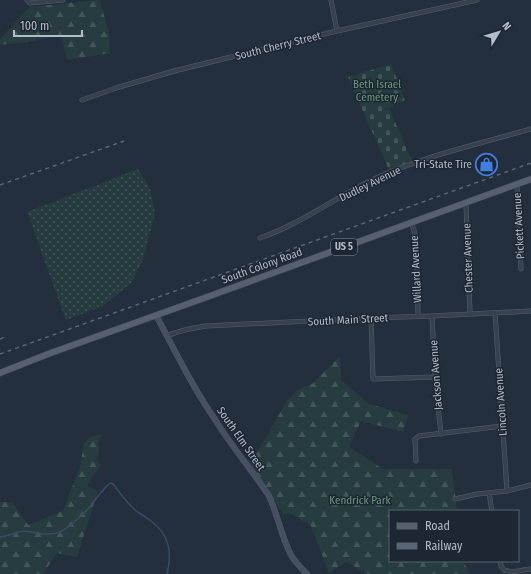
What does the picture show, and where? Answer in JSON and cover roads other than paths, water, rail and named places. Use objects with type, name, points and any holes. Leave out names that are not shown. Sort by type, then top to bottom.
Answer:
[{"type":"main road","name":"South Colony Road","points":[[0,373],[52,352],[531,179]]},
{"type":"main road","name":"South Elm Street","points":[[156,315],[204,404],[269,496],[291,554],[307,574]]},
{"type":"street","points":[[28,1],[63,0]]},
{"type":"street","points":[[331,0],[337,31]]},
{"type":"street","name":"South Cherry Street","points":[[82,100],[116,88],[174,71],[337,31],[477,0]]},
{"type":"street","name":"Dudley Avenue","points":[[260,238],[284,229],[358,187],[392,172],[432,157],[531,129]]},
{"type":"street","name":"Pickett Avenue","points":[[517,184],[521,269]]},
{"type":"street","name":"Chester Avenue","points":[[466,203],[470,314]]},
{"type":"street","name":"Willard Avenue","points":[[411,222],[414,230],[417,254],[418,316]]},
{"type":"street","name":"South Main Street","points":[[167,336],[182,330],[199,327],[531,311]]},
{"type":"street","name":"Lincoln Avenue","points":[[495,313],[507,491]]},
{"type":"street","name":"Jackson Avenue","points":[[432,316],[435,377],[441,434]]},
{"type":"street","points":[[371,318],[373,379],[435,377]]},
{"type":"street","points":[[416,461],[415,439],[419,436],[502,426]]},
{"type":"street","points":[[455,499],[477,494],[507,491],[531,486]]},
{"type":"street","points":[[489,493],[492,510]]},
{"type":"street","points":[[500,562],[504,570],[511,572],[531,569]]},
{"type":"waterway","points":[[0,537],[24,531],[42,534],[58,533],[69,526],[89,508],[103,490],[111,483],[132,507],[157,526],[166,538],[169,552],[169,566],[167,574]]},
{"type":"railway","points":[[0,185],[124,141]]},
{"type":"railway","points":[[0,354],[531,163]]},
{"type":"railway","points":[[0,339],[7,336]]},
{"type":"place","name":"Tri-State Tire","points":[[487,164]]},
{"type":"park label","name":"Beth Israel Cemetery","points":[[377,90]]},
{"type":"park label","name":"Kendrick Park","points":[[360,500]]}]
